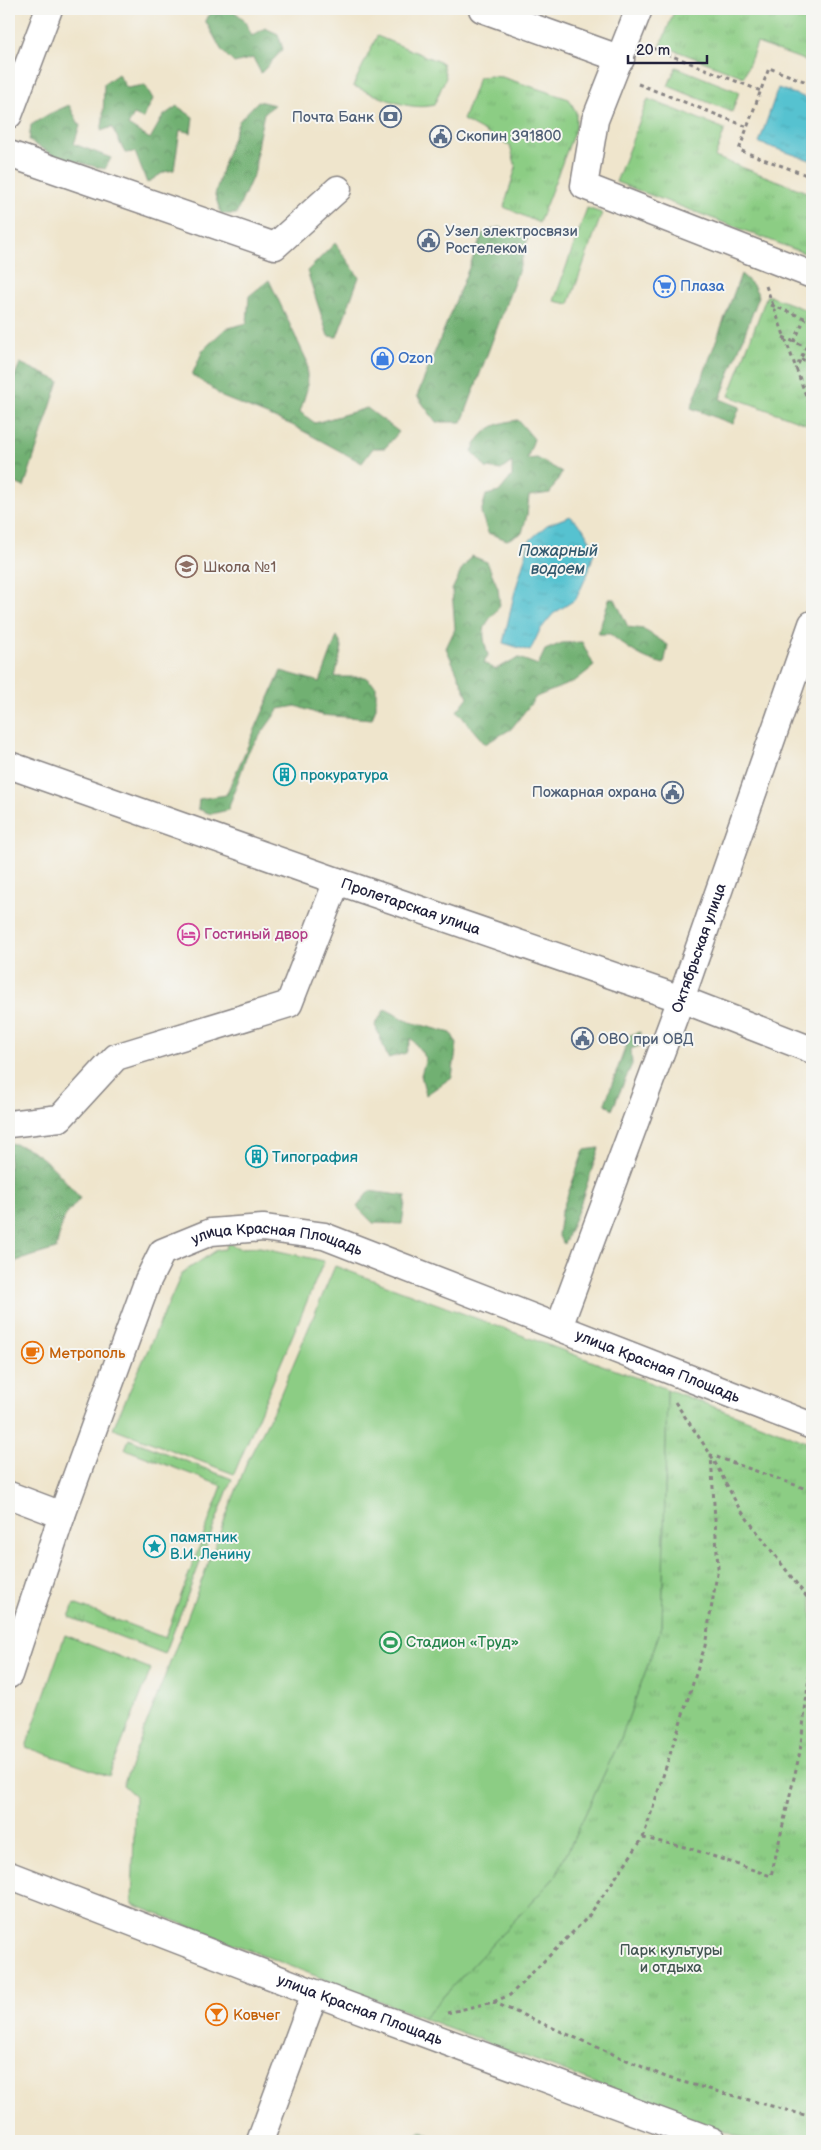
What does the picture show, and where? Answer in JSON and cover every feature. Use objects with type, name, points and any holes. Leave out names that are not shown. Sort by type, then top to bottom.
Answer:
[{"type":"street","points":[[9,115],[49,9]]},
{"type":"street","points":[[482,9],[621,57]]},
{"type":"street","points":[[639,9],[595,120],[584,186],[812,275]]},
{"type":"street","points":[[9,154],[275,246],[338,189]]},
{"type":"street","name":"Октябрьская улица","points":[[559,1327],[681,999],[812,624]]},
{"type":"street","name":"Пролетарская улица","points":[[9,765],[337,881],[681,999],[812,1050]]},
{"type":"street","points":[[9,1124],[60,1118],[116,1057],[289,1004],[337,881]]},
{"type":"street","name":"улица Красная Площадь","points":[[9,1675],[62,1515],[148,1280],[162,1252],[211,1232],[263,1228],[324,1236],[812,1426]]},
{"type":"street","points":[[9,1495],[62,1515]]},
{"type":"street","name":"улица Красная Площадь","points":[[9,1875],[315,1993],[713,2141]]},
{"type":"street","points":[[260,2141],[315,1993]]},
{"type":"path","points":[[621,57],[761,91]]},
{"type":"path","points":[[621,57],[748,127]]},
{"type":"path","points":[[812,84],[769,68],[739,150],[812,177]]},
{"type":"path","points":[[756,253],[771,305],[812,412]]},
{"type":"path","points":[[771,305],[812,321]]},
{"type":"path","points":[[794,342],[805,318]]},
{"type":"path","points":[[784,337],[806,347],[812,345]]},
{"type":"path","points":[[796,369],[806,347]]},
{"type":"path","points":[[801,358],[812,363]]},
{"type":"path","points":[[672,1397],[711,1456],[739,1508],[812,1604]]},
{"type":"path","points":[[711,1456],[812,1491]]},
{"type":"path","points":[[441,2014],[493,2002],[510,1995],[588,1917],[643,1838],[706,1646],[718,1568],[711,1456]]},
{"type":"path","points":[[643,1838],[689,1848],[771,1876],[800,1752],[812,1652]]},
{"type":"path","points":[[493,2002],[668,2078],[812,2117]]},
{"type":"green space","points":[[215,9],[229,10],[239,15],[246,23],[252,36],[265,28],[278,34],[283,49],[261,73],[253,58],[234,63],[222,51],[205,20]]},
{"type":"green space","points":[[675,9],[812,9],[812,63],[757,43],[744,77],[661,45]]},
{"type":"green space","points":[[377,36],[442,63],[446,77],[434,105],[424,107],[403,104],[353,86]]},
{"type":"green space","points":[[676,67],[739,92],[732,112],[668,86]]},
{"type":"green space","points":[[118,74],[127,88],[145,85],[153,99],[143,119],[134,115],[128,125],[150,139],[163,116],[177,106],[193,117],[191,133],[180,130],[174,170],[164,172],[147,183],[135,152],[125,153],[112,127],[101,131],[104,84]]},
{"type":"green space","points":[[479,77],[502,77],[569,99],[576,112],[576,127],[539,223],[504,207],[516,167],[510,146],[463,120]]},
{"type":"green space","points":[[648,99],[725,129],[715,157],[812,194],[812,256],[616,182]]},
{"type":"green space","points":[[258,101],[275,105],[264,113],[258,141],[255,171],[236,214],[221,214],[215,195],[224,162],[239,121]]},
{"type":"green space","points":[[69,105],[80,126],[74,144],[111,158],[105,169],[57,157],[29,141],[31,125]]},
{"type":"green space","points":[[587,208],[602,213],[569,304],[554,301]]},
{"type":"green space","points":[[499,227],[528,238],[519,269],[462,422],[436,422],[417,396],[483,233]]},
{"type":"green space","points":[[335,243],[359,277],[337,337],[328,336],[307,271]]},
{"type":"green space","points":[[741,274],[753,285],[759,296],[720,399],[740,407],[733,424],[691,408]]},
{"type":"green space","points":[[269,280],[307,361],[307,389],[300,412],[315,423],[367,408],[399,432],[385,448],[373,448],[362,463],[292,425],[222,397],[192,375],[203,350],[225,329],[247,323],[249,296]]},
{"type":"green space","points":[[767,295],[812,312],[812,426],[729,396]]},
{"type":"green space","points":[[20,363],[59,381],[24,487],[9,480],[9,390]]},
{"type":"green space","points":[[518,420],[534,439],[527,459],[537,458],[562,472],[550,493],[529,496],[527,515],[522,533],[507,540],[488,533],[481,513],[486,495],[499,492],[512,476],[512,462],[501,470],[486,468],[472,451],[480,437],[490,428]]},
{"type":"green space","points":[[472,556],[487,562],[498,588],[500,606],[487,624],[484,633],[488,655],[484,663],[495,669],[519,658],[538,665],[545,650],[562,643],[582,642],[594,666],[575,681],[536,697],[511,729],[485,744],[457,711],[468,697],[446,648],[455,629],[452,590],[462,569]]},
{"type":"green space","points":[[609,599],[615,599],[628,627],[643,629],[668,645],[664,664],[635,652],[610,634],[598,634]]},
{"type":"green space","points":[[337,636],[342,647],[335,677],[365,677],[376,686],[376,707],[372,719],[321,715],[296,706],[279,709],[248,752],[228,810],[211,814],[198,809],[199,799],[226,795],[281,671],[320,682]]},
{"type":"green space","points":[[385,1009],[410,1022],[451,1033],[457,1044],[452,1077],[426,1095],[421,1075],[426,1058],[411,1038],[406,1053],[388,1058],[375,1025]]},
{"type":"green space","points":[[640,1032],[640,1046],[631,1049],[632,1064],[612,1110],[605,1103],[630,1035]]},
{"type":"green space","points":[[9,1143],[31,1150],[40,1156],[80,1198],[63,1219],[56,1249],[16,1261],[9,1281]]},
{"type":"green space","points":[[599,1148],[579,1208],[564,1244],[558,1235],[561,1213],[584,1150]]},
{"type":"green space","points":[[369,1191],[406,1196],[402,1224],[373,1223],[357,1207]]},
{"type":"green space","points":[[228,1243],[239,1248],[260,1247],[324,1261],[234,1474],[113,1428],[182,1273],[217,1250],[225,1249]]},
{"type":"green space","name":"Стадион «Труд»","points":[[335,1266],[667,1389],[662,1626],[621,1738],[556,1876],[423,2018],[132,1904],[135,1796],[123,1785],[247,1462],[275,1407]]},
{"type":"green space","name":"Парк культуры и отдыха","points":[[667,1389],[812,1444],[812,2141],[749,2141],[423,2018],[556,1876],[621,1738],[662,1626]]},
{"type":"green space","points":[[129,1439],[232,1479],[165,1654],[69,1617],[74,1604],[165,1638],[222,1486],[125,1449]]},
{"type":"green space","points":[[65,1635],[151,1669],[109,1776],[26,1747]]},
{"type":"green space","points":[[421,2131],[437,2140],[438,2141],[409,2141]]},
{"type":"water","points":[[778,88],[812,100],[812,154],[810,160],[759,143]]},
{"type":"water","name":"Пожарный водоем","points":[[570,516],[582,527],[595,549],[588,573],[576,599],[553,614],[540,630],[530,651],[503,643],[514,595],[530,540],[547,525]]},
{"type":"place","name":"Почта Банк","points":[[390,117]]},
{"type":"place","name":"Скопин 391800","points":[[440,136]]},
{"type":"place","name":"Узел электросвязи Ростелеком","points":[[429,240]]},
{"type":"place","name":"Плаза","points":[[664,286]]},
{"type":"place","name":"Ozon","points":[[382,358]]},
{"type":"place","name":"Школа №1","points":[[187,567]]},
{"type":"place","name":"прокуратура","points":[[284,775]]},
{"type":"place","name":"Пожарная охрана","points":[[673,792]]},
{"type":"place","name":"Гостиный двор","points":[[188,934]]},
{"type":"place","name":"ОВО при ОВД","points":[[582,1039]]},
{"type":"place","name":"Типография","points":[[256,1157]]},
{"type":"place","name":"Метрополь","points":[[33,1353]]},
{"type":"place","name":"памятник В.И. Ленину","points":[[154,1546]]},
{"type":"place","name":"Стадион «Труд»","points":[[390,1642]]},
{"type":"place","name":"Ковчег","points":[[217,2015]]}]
